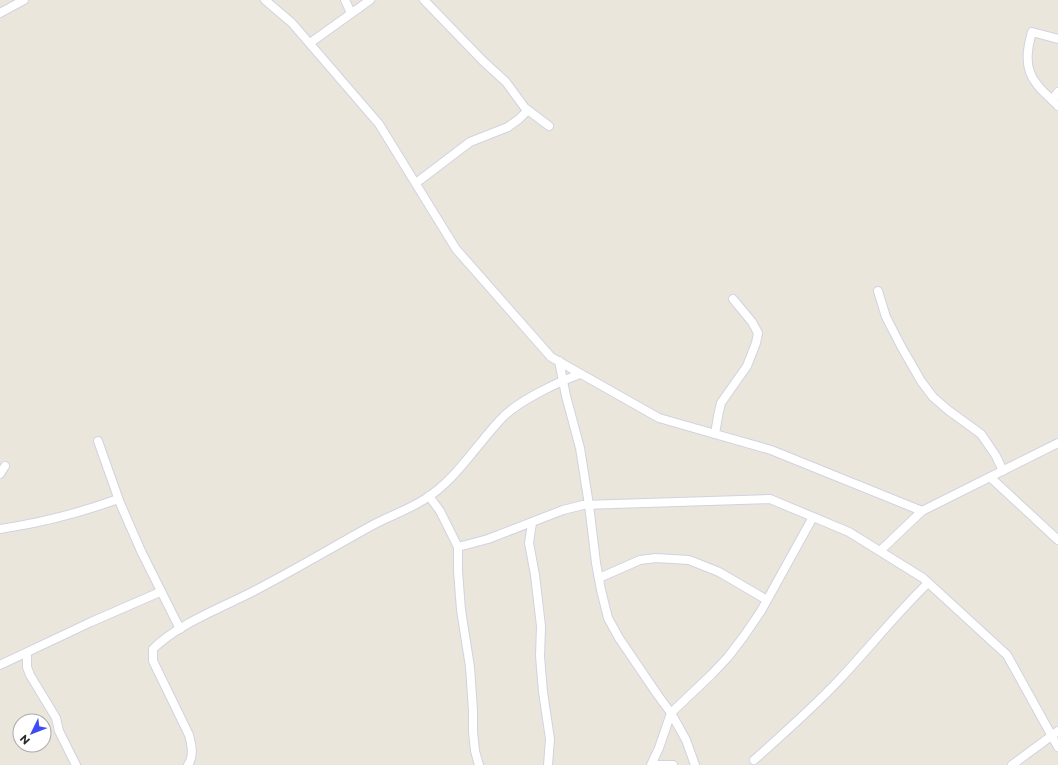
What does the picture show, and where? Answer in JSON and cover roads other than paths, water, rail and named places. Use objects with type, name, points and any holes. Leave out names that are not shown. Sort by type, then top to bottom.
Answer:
[{"type":"street","points":[[0,13],[24,0]]},
{"type":"street","points":[[265,0],[292,23],[379,124],[456,249],[551,357],[659,418],[770,450],[922,511]]},
{"type":"street","points":[[346,0],[351,13]]},
{"type":"street","points":[[310,43],[370,0]]},
{"type":"street","points":[[424,0],[483,61],[506,82],[528,110],[549,126]]},
{"type":"street","points":[[1058,39],[1032,32],[1028,47],[1028,72],[1036,84],[1058,106]]},
{"type":"street","points":[[1052,100],[1058,92]]},
{"type":"street","points":[[416,183],[470,142],[508,127],[528,110]]},
{"type":"street","points":[[878,292],[886,317],[902,348],[932,397],[981,434],[996,456],[1002,471]]},
{"type":"street","points":[[715,434],[721,403],[747,366],[756,343],[758,333],[752,322],[733,299]]},
{"type":"street","points":[[558,361],[580,448],[590,505],[599,578],[608,618],[619,638],[671,713],[686,740],[695,765]]},
{"type":"street","points":[[188,765],[191,760],[192,748],[189,735],[153,661],[154,649],[162,641],[180,629],[281,577],[373,524],[401,512],[429,496],[460,468],[504,416],[524,401],[562,380],[580,374]]},
{"type":"street","points":[[98,441],[118,499],[160,592],[180,629]]},
{"type":"street","points":[[880,551],[922,511],[1058,443]]},
{"type":"street","points":[[0,474],[5,466]]},
{"type":"street","points":[[990,477],[1058,540]]},
{"type":"street","points":[[429,496],[440,511],[458,547],[461,610],[470,667],[473,732],[475,751],[479,765]]},
{"type":"street","points":[[0,529],[28,525],[60,517],[97,507],[118,499]]},
{"type":"street","points":[[458,547],[488,539],[563,510],[590,505],[770,499],[849,532],[923,578],[1007,655],[1055,733],[1058,747]]},
{"type":"street","points":[[673,765],[652,765],[671,713],[712,674],[728,656],[761,612],[813,517]]},
{"type":"street","points":[[532,522],[529,543],[535,575],[541,626],[540,656],[543,692],[550,739],[548,765]]},
{"type":"street","points":[[599,578],[640,560],[656,558],[689,560],[719,572],[767,600]]},
{"type":"street","points":[[754,760],[803,717],[839,681],[870,648],[906,604],[928,583]]},
{"type":"street","points":[[0,665],[91,622],[160,592]]},
{"type":"street","points":[[27,653],[27,667],[30,675],[56,718],[59,731],[76,765]]},
{"type":"street","points":[[1012,765],[1055,733]]}]
